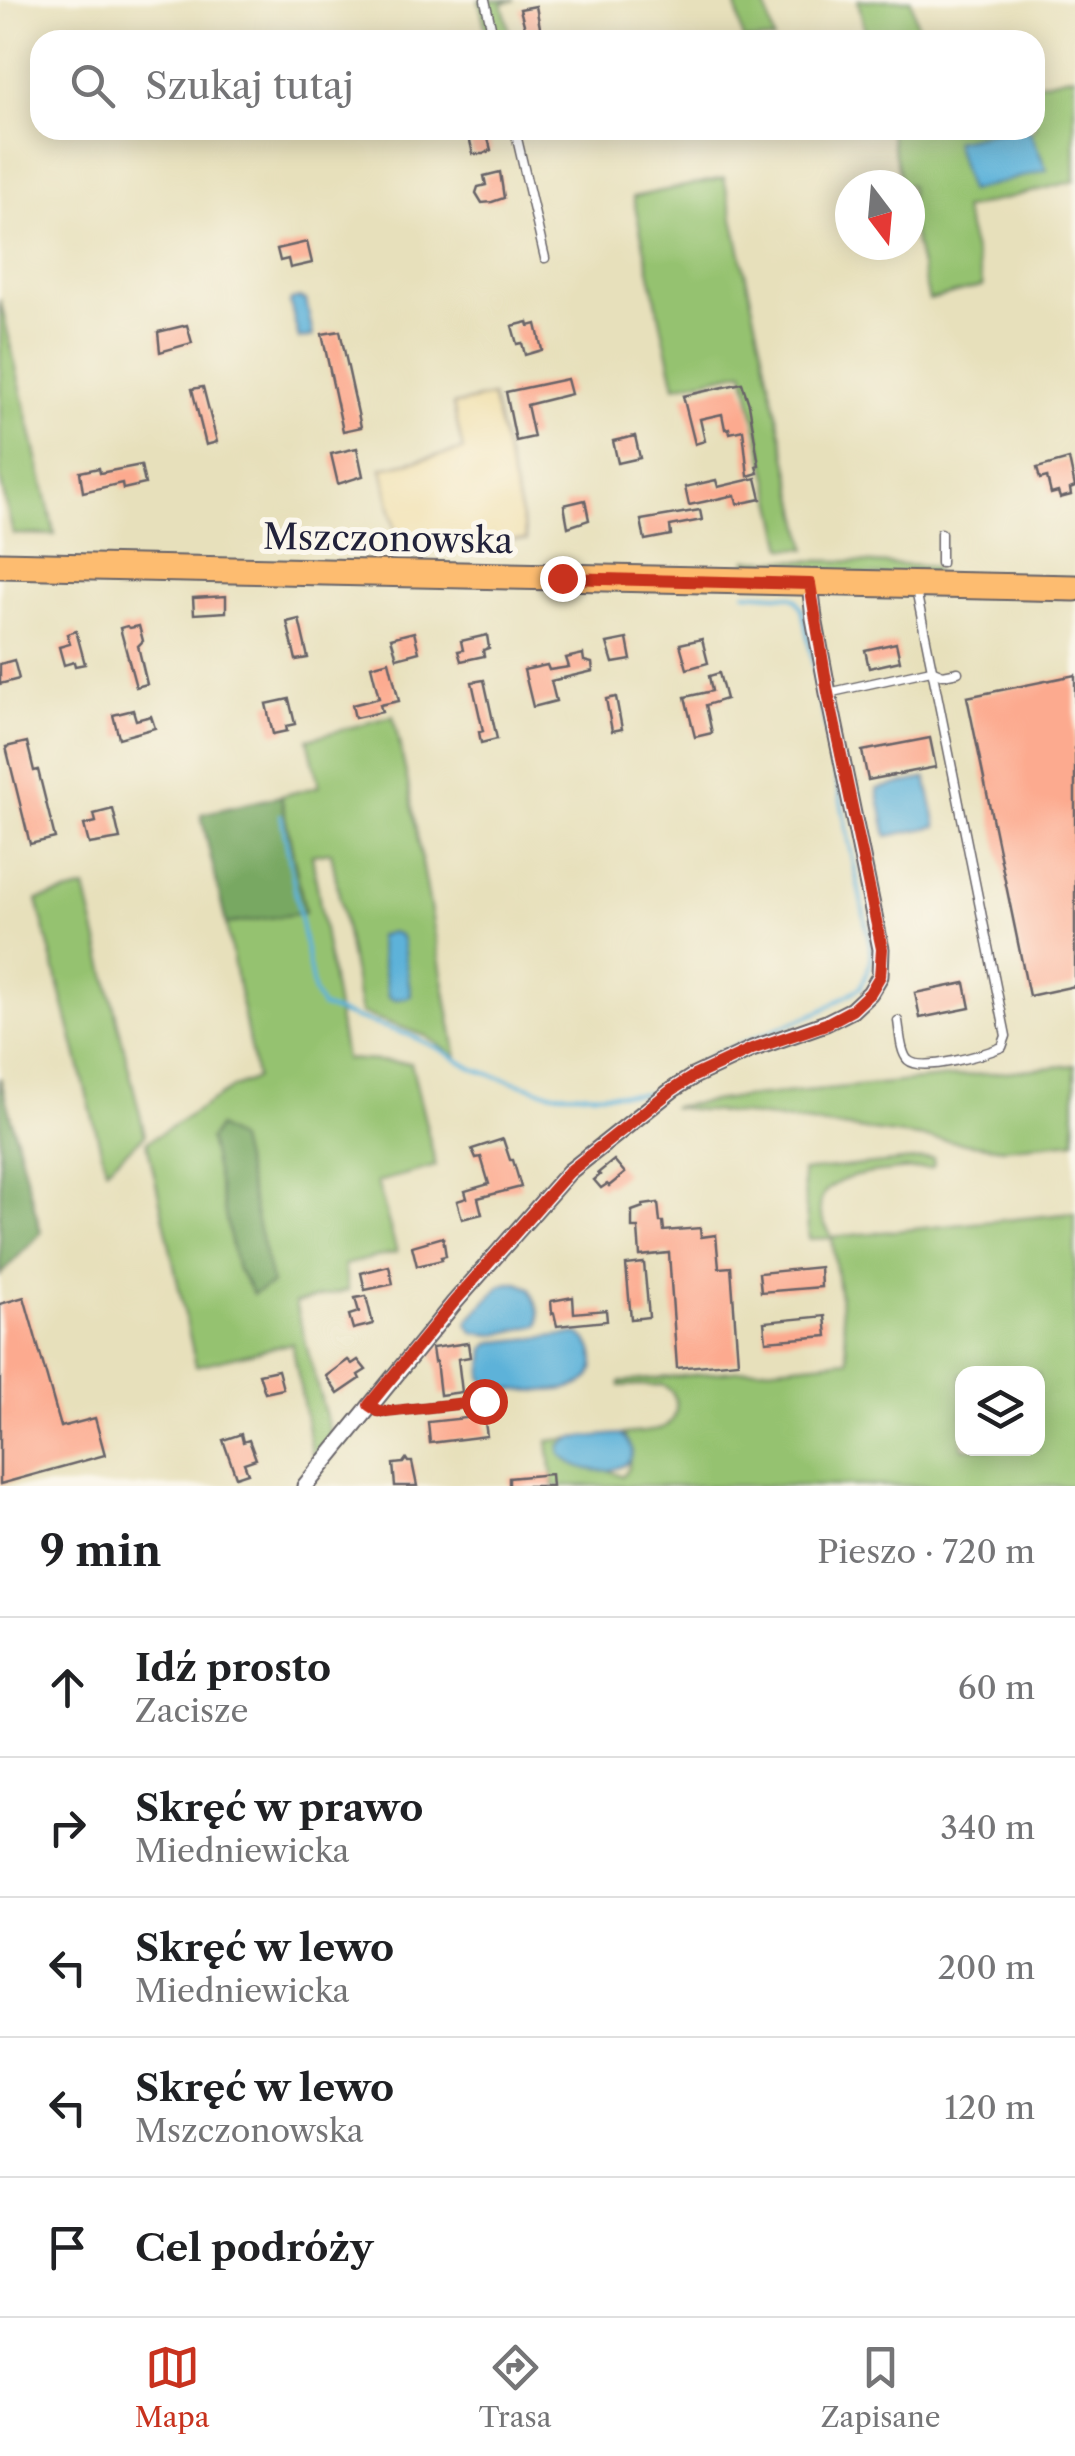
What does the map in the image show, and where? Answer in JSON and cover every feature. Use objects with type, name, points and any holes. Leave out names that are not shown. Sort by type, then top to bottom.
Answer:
[{"type":"main road","name":"Mszczonowska","points":[[0,565],[1075,588]]},
{"type":"street","points":[[305,1486],[369,1405],[569,1172],[694,1076],[752,1049],[826,1024],[852,1010],[870,993],[880,976],[882,949],[828,693],[810,584]]},
{"type":"lane","points":[[485,0],[492,30]]},
{"type":"lane","points":[[516,140],[544,258]]},
{"type":"lane","points":[[941,534],[941,563]]},
{"type":"lane","points":[[898,1021],[904,1052],[916,1064],[988,1053],[1002,1048],[1006,1036],[915,584]]},
{"type":"lane","points":[[828,693],[930,670],[943,675],[958,672]]},
{"type":"lane","points":[[369,1405],[386,1412],[484,1401]]},
{"type":"green space","points":[[479,0],[515,0],[502,3],[509,30],[486,30]]},
{"type":"green space","points":[[735,0],[764,0],[772,30],[741,30]]},
{"type":"green space","points":[[858,0],[911,0],[918,30],[865,30]]},
{"type":"green space","points":[[1074,75],[1075,181],[963,209],[983,286],[929,300],[920,260],[925,260],[925,170],[898,170],[891,140],[1045,140],[1045,82]]},
{"type":"green space","points":[[724,178],[807,549],[784,548],[744,371],[675,386],[633,197]]},
{"type":"green space","points":[[0,299],[55,535],[13,534],[0,478]]},
{"type":"green space","points":[[747,560],[935,567],[935,578],[748,570]]},
{"type":"green space","points":[[393,716],[457,1058],[426,1036],[361,1013],[331,852],[312,855],[345,1059],[411,1063],[436,1166],[377,1182],[397,1252],[344,1265],[348,1290],[295,1303],[331,1436],[313,1457],[292,1343],[196,1366],[147,1142],[234,1087],[256,1078],[226,924],[305,912],[281,796],[319,786],[308,739]]},
{"type":"green space","points":[[281,796],[305,913],[226,924],[201,814]]},
{"type":"green space","points":[[85,888],[145,1135],[106,1169],[37,900]]},
{"type":"green space","points":[[1075,1065],[1075,1141],[1003,1148],[671,1107],[733,1098]]},
{"type":"green space","points":[[0,1077],[41,1233],[0,1275]]},
{"type":"green space","points":[[218,1127],[238,1140],[272,1284],[253,1294],[236,1266],[209,1139]]},
{"type":"green space","points":[[933,1158],[931,1168],[865,1174],[833,1185],[823,1195],[820,1208],[832,1237],[1075,1213],[1075,1486],[553,1486],[548,1441],[572,1438],[561,1445],[622,1477],[630,1457],[625,1435],[621,1434],[657,1430],[671,1421],[676,1405],[668,1389],[662,1385],[620,1386],[620,1382],[848,1360],[832,1238],[809,1239],[802,1171]]},
{"type":"sand","points":[[492,396],[527,540],[397,538],[382,468],[463,450],[453,405]]},
{"type":"water","points":[[1034,140],[1047,170],[969,191],[954,141]]},
{"type":"water","points":[[299,298],[306,300],[313,336],[299,339],[290,303]]},
{"type":"water","points":[[926,778],[937,826],[887,836],[877,789]]},
{"type":"water","points":[[391,932],[402,940],[411,996],[402,999],[388,996],[378,938]]},
{"type":"water","points":[[501,1285],[530,1288],[539,1311],[539,1325],[495,1335],[474,1333],[469,1319]]},
{"type":"water","points":[[577,1334],[588,1343],[594,1358],[592,1373],[582,1384],[560,1390],[522,1390],[488,1385],[482,1377],[485,1348],[493,1342]]},
{"type":"water","points":[[621,1434],[630,1446],[631,1456],[626,1464],[615,1469],[587,1469],[560,1453],[561,1445],[572,1438]]},
{"type":"building","points":[[536,6],[540,30],[525,30],[520,9]]},
{"type":"building","points":[[470,140],[488,140],[491,150],[473,154]]},
{"type":"building","points":[[500,172],[504,198],[482,203],[476,193],[478,187],[486,185],[484,176]]},
{"type":"building","points":[[307,242],[312,263],[290,268],[288,259],[280,261],[277,249]]},
{"type":"building","points":[[528,322],[529,326],[536,324],[542,350],[525,355],[512,326]]},
{"type":"building","points":[[187,325],[192,343],[160,352],[158,332]]},
{"type":"building","points":[[340,331],[361,427],[343,431],[322,334]]},
{"type":"building","points":[[567,379],[571,394],[527,405],[534,437],[516,441],[506,392]]},
{"type":"building","points":[[742,383],[759,465],[758,473],[748,476],[743,430],[730,433],[729,428],[725,429],[722,414],[700,419],[705,441],[695,444],[683,396]]},
{"type":"building","points":[[203,387],[217,442],[206,445],[192,389]]},
{"type":"building","points":[[635,436],[640,458],[618,463],[613,441]]},
{"type":"building","points":[[357,448],[363,476],[338,484],[331,454]]},
{"type":"building","points":[[1069,459],[1075,487],[1070,489],[1071,495],[1060,498],[1058,492],[1051,494],[1047,477],[1040,479],[1037,468]]},
{"type":"building","points":[[141,465],[145,484],[123,489],[122,483],[83,492],[80,472],[99,468],[100,473]]},
{"type":"building","points":[[756,478],[761,499],[737,504],[735,495],[689,505],[685,487],[716,480],[718,487]]},
{"type":"building","points":[[585,500],[589,520],[568,527],[564,505]]},
{"type":"building","points":[[700,510],[702,520],[670,526],[671,535],[645,540],[641,520]]},
{"type":"building","points":[[226,596],[226,612],[194,614],[193,598]]},
{"type":"building","points":[[299,619],[308,658],[296,660],[287,622]]},
{"type":"building","points":[[139,626],[143,641],[138,646],[147,684],[136,687],[120,628]]},
{"type":"building","points":[[76,631],[85,664],[64,665],[59,647],[70,644],[67,634]]},
{"type":"building","points":[[414,632],[419,652],[397,658],[391,638]]},
{"type":"building","points":[[487,635],[489,648],[483,650],[484,656],[461,661],[461,641]]},
{"type":"building","points":[[627,639],[631,660],[613,663],[607,643]]},
{"type":"building","points":[[702,639],[708,663],[687,669],[680,644]]},
{"type":"building","points":[[896,643],[900,661],[869,668],[865,650]]},
{"type":"building","points":[[583,654],[584,661],[592,663],[593,671],[551,681],[556,701],[533,707],[524,670],[547,665],[549,670],[569,667],[566,658]]},
{"type":"building","points":[[14,660],[19,679],[0,684],[0,664]]},
{"type":"building","points":[[389,661],[399,701],[380,705],[382,712],[355,718],[352,705],[379,698],[371,666]]},
{"type":"building","points":[[719,673],[726,699],[706,705],[712,733],[695,737],[685,697],[712,691],[709,676]]},
{"type":"building","points":[[1075,675],[1075,986],[1029,996],[967,697]]},
{"type":"building","points":[[484,680],[497,739],[481,743],[479,732],[483,731],[472,682]]},
{"type":"building","points":[[616,697],[622,729],[612,731],[606,699]]},
{"type":"building","points":[[289,699],[295,724],[286,726],[287,731],[273,734],[266,704]]},
{"type":"building","points":[[133,710],[136,720],[151,716],[155,728],[119,738],[113,715]]},
{"type":"building","points":[[930,738],[936,767],[868,780],[862,751]]},
{"type":"building","points":[[27,742],[55,838],[30,844],[6,747]]},
{"type":"building","points":[[113,809],[120,839],[89,844],[84,825],[96,822],[94,814]]},
{"type":"building","points":[[965,983],[970,1008],[920,1018],[915,993]]},
{"type":"building","points":[[503,1139],[521,1187],[478,1198],[482,1214],[462,1219],[457,1201],[467,1198],[465,1191],[489,1184],[481,1157],[476,1158],[472,1149]]},
{"type":"building","points":[[614,1160],[625,1173],[601,1188],[594,1180]]},
{"type":"building","points":[[658,1203],[664,1231],[700,1228],[701,1237],[716,1235],[719,1268],[731,1267],[738,1362],[677,1368],[669,1253],[640,1256],[638,1228],[632,1228],[632,1211]]},
{"type":"building","points":[[443,1237],[446,1256],[417,1266],[412,1246]]},
{"type":"building","points":[[644,1263],[649,1317],[631,1319],[626,1265]]},
{"type":"building","points":[[389,1266],[393,1284],[365,1290],[361,1273]]},
{"type":"building","points":[[820,1267],[821,1287],[761,1292],[759,1273]]},
{"type":"building","points":[[366,1296],[373,1324],[353,1329],[349,1315],[359,1312],[355,1298]]},
{"type":"building","points":[[24,1297],[61,1427],[95,1418],[105,1455],[0,1484],[0,1304]]},
{"type":"building","points":[[573,1297],[574,1313],[606,1310],[607,1321],[557,1326],[551,1301]]},
{"type":"building","points":[[825,1316],[827,1336],[766,1341],[764,1322]]},
{"type":"building","points":[[468,1343],[470,1357],[458,1359],[462,1392],[440,1395],[432,1348]]},
{"type":"building","points":[[348,1360],[352,1364],[358,1360],[366,1370],[338,1394],[326,1376]]},
{"type":"building","points":[[278,1370],[283,1389],[265,1393],[259,1374]]},
{"type":"building","points":[[484,1416],[487,1436],[430,1443],[428,1422]]},
{"type":"building","points":[[241,1434],[243,1442],[249,1440],[256,1459],[244,1463],[248,1473],[236,1477],[223,1440]]},
{"type":"building","points":[[406,1459],[412,1462],[417,1486],[395,1486],[393,1464]]},
{"type":"building","points":[[551,1474],[552,1486],[509,1486],[509,1478]]},
{"type":"waterway","points":[[281,815],[314,993],[322,1007],[409,1035],[473,1069],[540,1090],[652,1093],[714,1055],[823,1010],[861,987],[871,961],[802,609],[790,596],[745,593]]},
{"type":"route","points":[[484,1401],[386,1412],[369,1405],[569,1172],[694,1076],[752,1049],[826,1024],[852,1010],[870,993],[880,976],[882,949],[828,693],[810,584],[562,578]]}]
